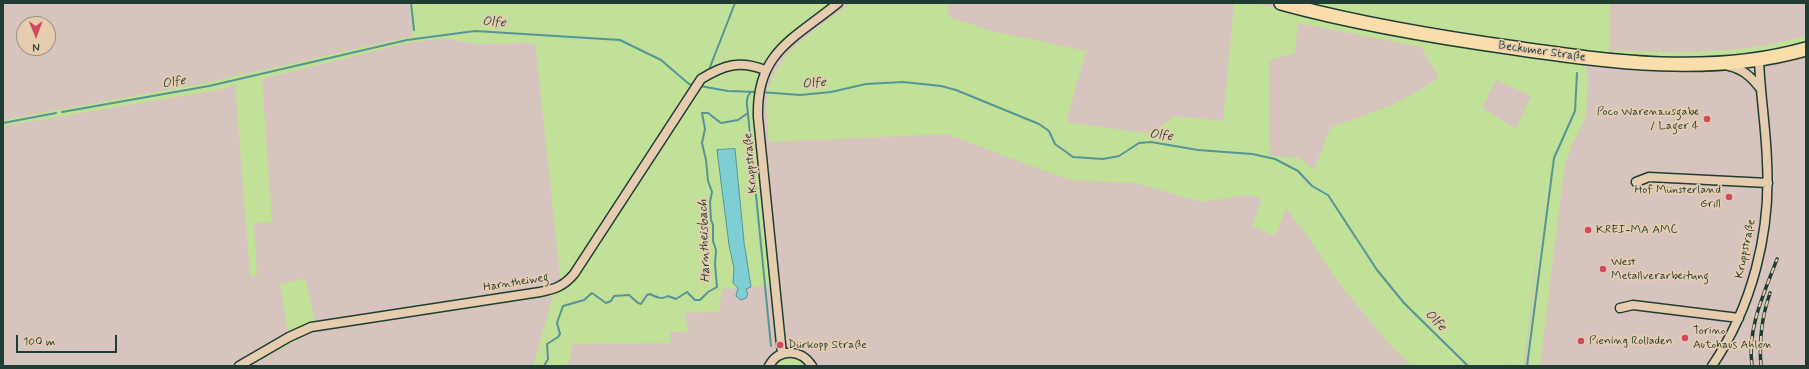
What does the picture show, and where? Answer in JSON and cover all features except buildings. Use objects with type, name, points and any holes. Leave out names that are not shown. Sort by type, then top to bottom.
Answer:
[{"type":"main road","name":"Beckumer Straße","points":[[1281,3],[1316,13],[1416,33],[1611,61],[1656,64],[1720,63],[1759,59],[1806,49]]},
{"type":"street","name":"Kruppstraße","points":[[785,353],[768,226],[758,100],[760,85],[765,70],[778,52],[793,36],[838,3]]},
{"type":"street","name":"Kruppstraße","points":[[1712,366],[1739,318],[1753,281],[1761,248],[1766,216],[1768,183],[1759,59]]},
{"type":"street","points":[[1720,63],[1738,68],[1751,77],[1760,88]]},
{"type":"street","name":"Harntheiweg","points":[[239,366],[289,337],[311,327],[554,290],[564,285],[574,274],[701,79],[725,66],[741,64],[765,70]]},
{"type":"street","points":[[1636,182],[1649,177],[1768,183]]},
{"type":"street","points":[[1620,308],[1633,305],[1739,318]]},
{"type":"street","points":[[769,366],[775,358],[785,353],[799,354],[806,358],[812,366]]},
{"type":"green space","points":[[409,3],[829,3],[791,33],[763,64],[722,65],[733,34],[721,65],[756,69],[759,76],[753,99],[754,119],[771,286],[751,287],[749,283],[735,149],[718,150],[729,245],[734,268],[733,283],[738,288],[721,289],[720,312],[678,313],[686,314],[687,332],[670,332],[671,343],[572,344],[571,357],[566,366],[533,366],[553,296],[324,330],[308,334],[250,366],[243,366],[311,329],[561,284],[535,43],[472,44],[446,38],[407,43],[262,79],[272,222],[254,223],[257,275],[250,276],[235,85],[213,91],[3,126],[3,120],[209,82],[413,36]]},
{"type":"green space","points":[[850,3],[948,3],[949,17],[996,32],[1086,51],[1066,122],[1145,133],[1157,129],[1175,116],[1223,121],[1234,3],[1257,3],[1314,19],[1419,39],[1585,64],[1588,77],[1586,116],[1572,145],[1564,169],[1540,366],[1526,366],[1545,176],[1524,366],[1519,366],[1499,359],[1516,366],[1412,366],[1390,345],[1338,282],[1308,237],[1286,208],[1275,236],[1252,226],[1262,198],[1247,195],[1201,202],[1135,183],[1070,180],[946,134],[769,142],[766,102],[771,80],[778,66],[799,43]],"holes":[[[1298,23],[1421,47],[1439,78],[1397,103],[1330,128],[1314,170],[1299,158],[1270,156],[1269,60],[1295,53]],[[1496,80],[1531,96],[1516,129],[1482,108]]]},
{"type":"green space","points":[[1300,3],[1610,3],[1609,54],[1573,51],[1416,28]]},
{"type":"green space","points":[[1806,36],[1806,41],[1766,50],[1722,55],[1645,56],[1613,53],[1613,50],[1685,52],[1734,49],[1782,42]]},
{"type":"green space","points":[[305,278],[316,324],[288,335],[280,284]]},
{"type":"green space","points":[[790,357],[798,359],[806,366],[774,366],[782,359]]},
{"type":"water","points":[[735,149],[744,242],[751,287],[746,289],[748,294],[746,298],[741,300],[736,296],[738,288],[733,283],[734,268],[729,245],[717,150]]},
{"type":"waterway","points":[[411,3],[414,30]]},
{"type":"waterway","points":[[710,67],[735,3]]},
{"type":"waterway","name":"Olfe","points":[[62,112],[209,86],[407,40],[475,31],[620,40],[661,60],[689,84],[693,85]]},
{"type":"waterway","points":[[1527,366],[1554,158],[1575,111],[1577,73]]},
{"type":"waterway","name":"Olfe","points":[[761,92],[800,95],[831,92],[866,84],[903,82],[941,86],[956,90],[1039,124],[1049,131],[1055,144],[1073,157],[1103,159],[1119,156],[1139,143],[1151,142],[1198,150],[1252,154],[1275,159],[1298,171],[1312,186],[1328,195],[1377,270],[1404,303],[1468,366]]},
{"type":"waterway","name":"Olfe","points":[[700,86],[728,91],[757,92]]},
{"type":"waterway","name":"Harntheisbach","points":[[544,366],[548,359],[547,344],[560,334],[557,323],[563,306],[584,300],[592,293],[606,303],[611,301],[614,296],[629,295],[641,304],[647,295],[650,294],[659,298],[668,296],[676,299],[687,292],[695,300],[700,300],[708,292],[717,287],[715,264],[716,250],[713,241],[713,225],[711,220],[710,202],[712,192],[708,181],[706,160],[702,143],[705,129],[702,113],[708,113],[721,123],[738,120],[748,113],[747,99],[751,92]]},
{"type":"waterway","name":"Olfe","points":[[3,123],[56,113]]},
{"type":"waterway","points":[[748,114],[771,346]]},
{"type":"railway","points":[[1752,366],[1751,352],[1754,325],[1762,298],[1777,259]]},
{"type":"railway","points":[[1761,366],[1760,348],[1762,329],[1770,293]]},
{"type":"place","name":"Poco Warenausgabe / Lager 4","points":[[1707,119]]},
{"type":"place","name":"Hof Münsterland Grill","points":[[1729,197]]},
{"type":"place","name":"KREI-MA AMC","points":[[1588,230]]},
{"type":"place","name":"West Metallverarbeitung","points":[[1603,269]]},
{"type":"place","name":"Torino Autohaus Ahlen","points":[[1685,338]]},
{"type":"place","name":"Piening Rolladen","points":[[1581,341]]},
{"type":"place","name":"Dürkopp Straße","points":[[780,345]]}]
